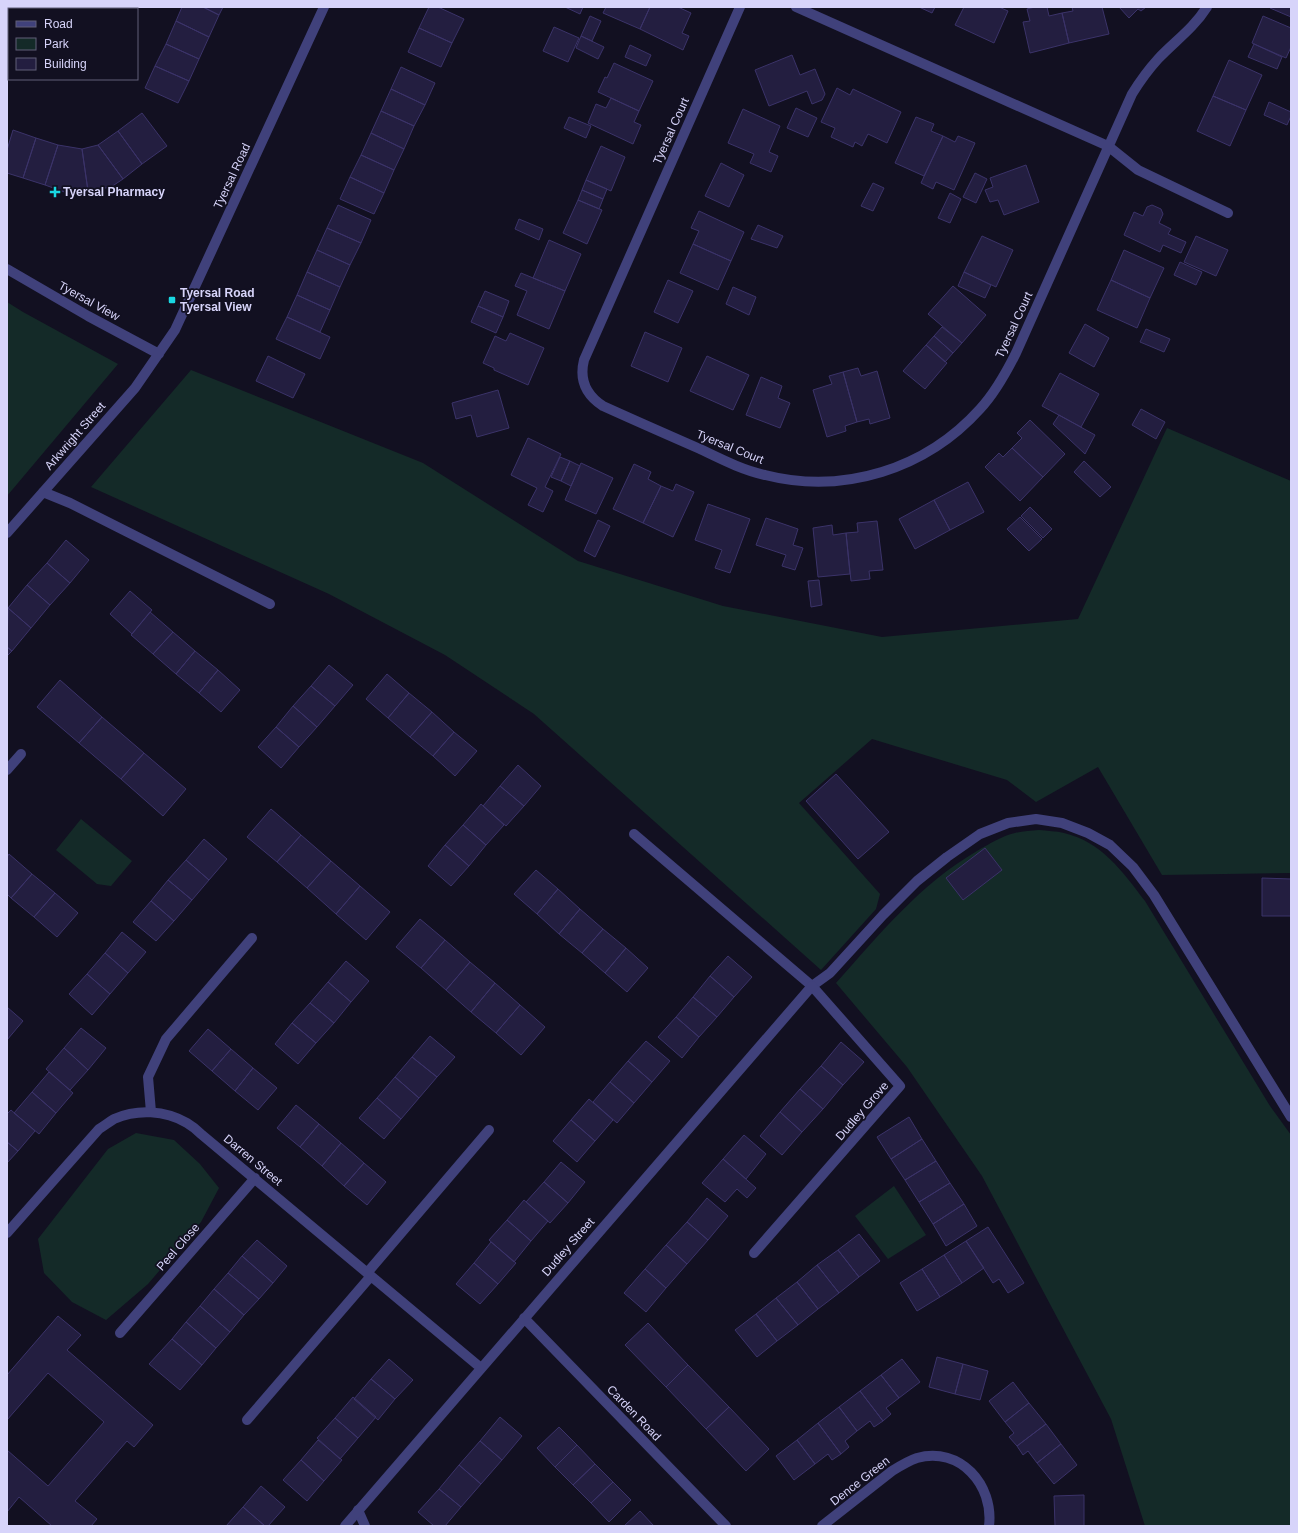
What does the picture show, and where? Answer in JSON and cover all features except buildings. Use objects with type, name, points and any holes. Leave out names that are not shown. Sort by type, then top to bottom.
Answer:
[{"type":"street","name":"Tyersal Road","points":[[159,354],[175,330],[186,308],[324,7]]},
{"type":"street","name":"Tyersal Court","points":[[740,7],[587,352],[582,369],[584,386],[589,394],[603,406],[744,469],[786,480],[807,482],[829,482],[872,476],[913,461],[950,438],[982,408],[995,391],[1010,366],[1132,94],[1144,75],[1159,58],[1192,27],[1207,7]]},
{"type":"street","points":[[796,7],[1108,146],[1138,170],[1228,212]]},
{"type":"street","name":"Tyersal View","points":[[7,269],[88,316],[159,354]]},
{"type":"street","name":"Arkwright Street","points":[[7,533],[135,388],[159,354]]},
{"type":"street","points":[[43,492],[270,604]]},
{"type":"street","points":[[7,770],[21,754]]},
{"type":"street","name":"Dudley Street","points":[[345,1526],[812,986],[830,973],[883,915],[917,881],[947,857],[980,834],[1008,823],[1036,819],[1062,824],[1088,833],[1110,845],[1133,867],[1154,895],[1291,1117]]},
{"type":"street","points":[[634,834],[812,986]]},
{"type":"street","points":[[151,1112],[148,1077],[166,1039],[252,938]]},
{"type":"street","name":"Dudley Grove","points":[[754,1253],[900,1086],[812,986]]},
{"type":"street","name":"Darren Street","points":[[7,1233],[99,1130],[114,1120],[132,1113],[151,1112],[169,1115],[186,1122],[481,1368]]},
{"type":"street","points":[[247,1420],[489,1130]]},
{"type":"street","name":"Peel Close","points":[[120,1333],[255,1178]]},
{"type":"street","name":"Carden Road","points":[[524,1318],[726,1526]]},
{"type":"street","name":"Dence Green","points":[[822,1526],[904,1463],[918,1458],[932,1456],[946,1458],[960,1464],[971,1472],[976,1478],[987,1496],[990,1511],[989,1526]]},
{"type":"street","points":[[358,1510],[365,1526]]},
{"type":"green space","points":[[7,302],[118,364],[7,496]]},
{"type":"green space","points":[[191,370],[423,463],[578,561],[723,606],[882,637],[1078,619],[1167,428],[1291,481],[1291,873],[1162,875],[1098,767],[1036,802],[1007,780],[872,739],[799,803],[880,894],[876,909],[821,970],[534,714],[445,655],[329,594],[91,487]]},
{"type":"green space","points":[[81,819],[132,861],[111,886],[97,884],[56,850]]},
{"type":"green space","points":[[1039,830],[1064,833],[1089,843],[1110,859],[1128,879],[1145,901],[1270,1106],[1291,1135],[1291,1526],[1145,1526],[1111,1419],[982,1176],[907,1067],[836,983],[901,911],[956,864],[1005,836],[1018,832]]},
{"type":"green space","points":[[136,1133],[174,1140],[200,1164],[219,1188],[201,1222],[148,1284],[106,1320],[72,1302],[44,1273],[38,1239],[108,1149]]},
{"type":"green space","points":[[894,1186],[926,1235],[888,1259],[855,1216]]},
{"type":"place","name":"Tyersal Pharmacy","points":[[55,192]]},
{"type":"place","name":"Tyersal Road Tyersal View","points":[[172,300]]}]
